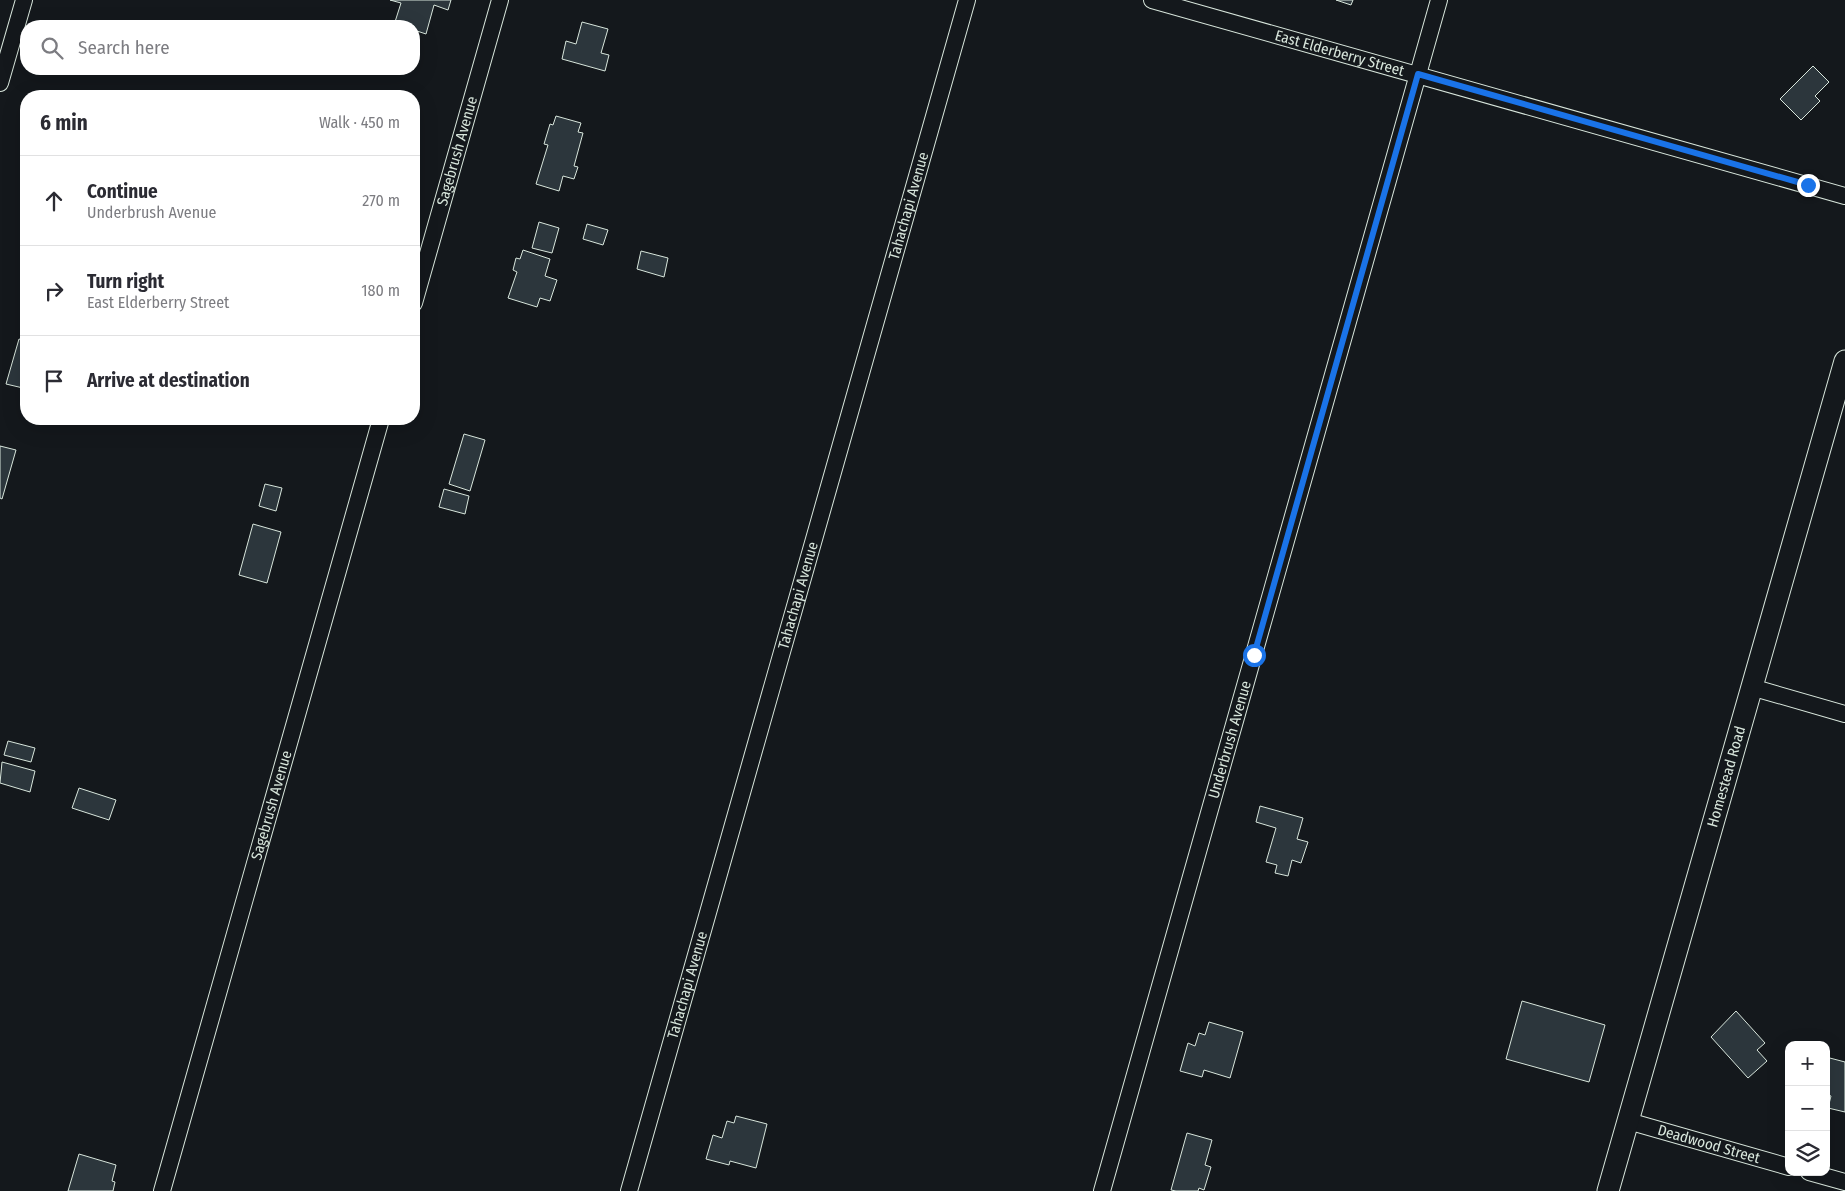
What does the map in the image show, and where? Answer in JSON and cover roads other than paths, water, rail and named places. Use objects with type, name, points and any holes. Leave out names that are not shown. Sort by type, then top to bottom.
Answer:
[{"type":"main road","name":"Homestead Road","points":[[1608,1191],[1845,361]]},
{"type":"street","points":[[0,83],[24,0]]},
{"type":"street","name":"Sagebrush Avenue","points":[[420,282],[500,0]]},
{"type":"street","name":"Tahachapi Avenue","points":[[629,1191],[967,0]]},
{"type":"street","name":"East Elderberry Street","points":[[1152,0],[1845,196]]},
{"type":"street","name":"Underbrush Avenue","points":[[1102,1191],[1439,0]]},
{"type":"street","name":"Sagebrush Avenue","points":[[162,1191],[379,425]]},
{"type":"street","points":[[1751,687],[1845,714]]},
{"type":"street","name":"Deadwood Street","points":[[1628,1122],[1785,1165]]},
{"type":"street","points":[[1823,1176],[1845,1182]]}]
